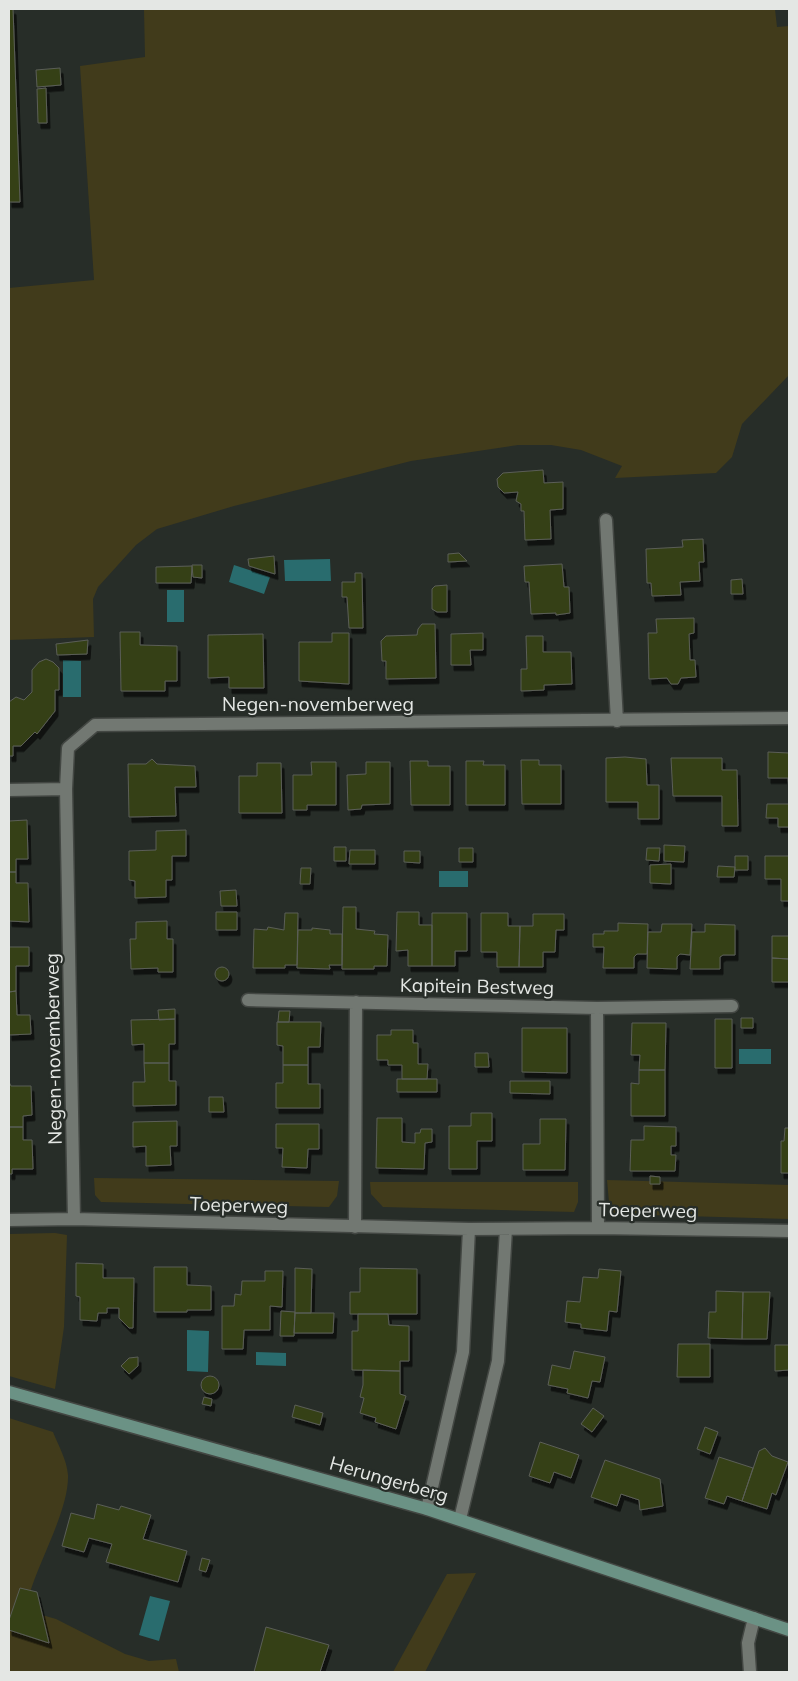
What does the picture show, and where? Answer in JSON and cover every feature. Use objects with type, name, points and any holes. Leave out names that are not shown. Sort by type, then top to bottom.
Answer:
[{"type":"main road","name":"Herungerberg","points":[[9,1392],[460,1519],[789,1630]]},
{"type":"street","points":[[606,520],[617,721]]},
{"type":"street","name":"Negen-novemberweg","points":[[74,1219],[66,789],[68,748],[95,725],[789,718]]},
{"type":"street","points":[[9,790],[66,789]]},
{"type":"street","name":"Kapitein Bestweg","points":[[248,1000],[597,1008],[732,1006]]},
{"type":"street","points":[[355,1227],[356,1002]]},
{"type":"street","points":[[597,1008],[598,1228]]},
{"type":"street","name":"Toeperweg","points":[[9,1220],[74,1219],[506,1230],[598,1228],[789,1231]]},
{"type":"street","points":[[427,1509],[463,1352],[469,1229]]},
{"type":"street","points":[[460,1519],[498,1361],[506,1230]]},
{"type":"street","points":[[750,1672],[748,1643],[754,1618]]},
{"type":"shaded area","points":[[144,9],[775,9],[777,27],[789,26],[789,375],[742,424],[732,457],[716,473],[615,478],[622,466],[581,450],[551,445],[518,445],[411,461],[234,506],[157,529],[136,545],[98,587],[93,599],[94,637],[9,640],[9,288],[94,280],[80,66],[145,57]]},
{"type":"shaded area","points":[[94,1178],[339,1181],[337,1196],[329,1207],[101,1202],[95,1195]]},
{"type":"shaded area","points":[[607,1180],[789,1185],[789,1219],[613,1214],[609,1202]]},
{"type":"shaded area","points":[[370,1182],[578,1182],[578,1202],[574,1212],[383,1207],[371,1194]]},
{"type":"shaded area","points":[[55,1233],[67,1235],[64,1327],[55,1389],[9,1376],[9,1234]]},
{"type":"shaded area","points":[[9,1418],[53,1432],[64,1458],[68,1475],[64,1504],[29,1596],[42,1615],[56,1619],[125,1654],[149,1661],[176,1659],[179,1672],[9,1672]]},
{"type":"shaded area","points":[[476,1573],[425,1672],[393,1672],[447,1574]]},
{"type":"water","points":[[330,559],[331,581],[285,581],[284,560]]},
{"type":"water","points":[[234,565],[270,577],[264,594],[229,582]]},
{"type":"water","points":[[167,590],[184,590],[184,622],[167,622]]},
{"type":"water","points":[[63,660],[81,661],[81,697],[63,697]]},
{"type":"water","points":[[439,871],[468,871],[468,887],[439,887]]},
{"type":"water","points":[[739,1049],[771,1049],[771,1064],[739,1064]]},
{"type":"water","points":[[187,1330],[209,1331],[208,1372],[187,1371]]},
{"type":"water","points":[[256,1352],[286,1353],[286,1366],[256,1365]]},
{"type":"water","points":[[150,1596],[170,1601],[159,1641],[139,1635]]},
{"type":"building","points":[[9,9],[13,9],[20,202],[9,202]]},
{"type":"building","points":[[60,68],[61,85],[37,87],[36,70]]},
{"type":"building","points":[[46,88],[47,123],[38,123],[37,89]]},
{"type":"building","points":[[543,470],[544,483],[563,482],[563,509],[550,510],[551,539],[525,540],[524,511],[521,511],[521,504],[516,501],[518,492],[504,493],[498,487],[497,479],[503,473]]},
{"type":"building","points":[[703,539],[704,562],[699,562],[700,581],[680,582],[681,595],[652,596],[651,583],[647,583],[646,549],[683,547],[682,540]]},
{"type":"building","points":[[459,553],[467,561],[448,562],[448,554]]},
{"type":"building","points":[[274,556],[275,574],[249,566],[248,559]]},
{"type":"building","points":[[562,564],[564,587],[569,587],[570,613],[556,615],[556,613],[531,614],[529,582],[525,582],[524,566]]},
{"type":"building","points":[[192,565],[202,565],[202,578],[193,577]]},
{"type":"building","points":[[192,566],[191,583],[156,583],[156,567]]},
{"type":"building","points":[[355,573],[362,573],[363,628],[349,628],[347,597],[342,597],[342,582],[355,582]]},
{"type":"building","points":[[742,579],[743,594],[731,594],[731,580]]},
{"type":"building","points":[[447,585],[447,612],[437,612],[432,609],[432,589],[435,586]]},
{"type":"building","points":[[694,618],[694,633],[689,634],[690,660],[695,660],[696,677],[681,678],[678,684],[671,684],[667,678],[649,679],[648,633],[657,633],[656,619]]},
{"type":"building","points":[[422,624],[435,624],[436,678],[386,679],[386,661],[382,661],[381,641],[386,636],[417,635],[418,629]]},
{"type":"building","points":[[120,632],[140,632],[140,645],[177,646],[177,681],[165,681],[165,691],[121,691]]},
{"type":"building","points":[[332,633],[349,633],[349,684],[299,681],[299,642],[332,642]]},
{"type":"building","points":[[483,633],[483,650],[470,650],[471,665],[451,665],[451,634]]},
{"type":"building","points":[[263,634],[264,688],[229,688],[229,677],[208,678],[208,635]]},
{"type":"building","points":[[526,636],[543,636],[543,652],[571,652],[572,684],[544,685],[544,690],[521,691],[521,669],[527,669]]},
{"type":"building","points":[[88,640],[87,654],[57,655],[56,644]]},
{"type":"building","points":[[46,659],[53,662],[59,668],[59,690],[55,690],[55,711],[37,734],[35,732],[21,746],[13,746],[13,756],[9,756],[9,702],[16,697],[24,700],[32,692],[32,670],[39,662]]},
{"type":"building","points":[[768,752],[789,753],[789,792],[788,778],[768,778]]},
{"type":"building","points":[[606,758],[646,759],[647,785],[659,785],[659,819],[638,819],[638,802],[606,802]]},
{"type":"building","points":[[671,758],[722,758],[722,770],[737,770],[738,826],[722,826],[722,796],[673,796]]},
{"type":"building","points":[[152,759],[157,764],[195,766],[196,787],[175,787],[176,816],[129,817],[128,764],[146,764]]},
{"type":"building","points":[[521,760],[539,760],[539,765],[561,765],[561,804],[522,804]]},
{"type":"building","points":[[410,761],[428,761],[428,766],[450,766],[450,805],[411,805]]},
{"type":"building","points":[[466,761],[484,761],[483,765],[505,765],[505,805],[466,805]]},
{"type":"building","points":[[311,762],[336,762],[336,805],[307,805],[307,810],[293,810],[293,775],[312,775]]},
{"type":"building","points":[[366,762],[390,762],[390,804],[362,805],[361,809],[348,810],[347,775],[366,774]]},
{"type":"building","points":[[257,763],[281,763],[282,813],[239,813],[239,776],[257,776]]},
{"type":"building","points":[[767,804],[789,804],[789,827],[778,827],[778,818],[766,818]]},
{"type":"building","points":[[27,820],[28,859],[16,859],[16,872],[9,872],[9,821]]},
{"type":"building","points":[[186,830],[186,856],[172,856],[172,880],[166,880],[166,897],[135,898],[135,881],[129,880],[129,851],[156,850],[156,831]]},
{"type":"building","points":[[664,845],[685,846],[684,862],[664,861]]},
{"type":"building","points":[[334,847],[346,847],[346,861],[334,861]]},
{"type":"building","points":[[459,848],[473,848],[473,862],[459,862]]},
{"type":"building","points":[[647,848],[660,848],[659,861],[646,860]]},
{"type":"building","points":[[350,850],[375,850],[375,864],[349,864]]},
{"type":"building","points":[[404,851],[420,851],[420,863],[404,862]]},
{"type":"building","points":[[735,856],[748,856],[748,870],[735,870]]},
{"type":"building","points":[[765,856],[789,856],[789,901],[781,901],[781,879],[765,879]]},
{"type":"building","points":[[671,864],[671,884],[650,883],[650,865]]},
{"type":"building","points":[[718,866],[735,867],[734,877],[717,877]]},
{"type":"building","points":[[301,868],[311,868],[310,884],[300,884]]},
{"type":"building","points":[[9,872],[16,872],[16,883],[28,883],[29,922],[9,921]]},
{"type":"building","points":[[236,890],[237,906],[221,906],[220,891]]},
{"type":"building","points":[[343,907],[356,907],[356,929],[375,931],[374,934],[388,935],[387,966],[374,966],[374,969],[342,969]]},
{"type":"building","points":[[216,912],[237,912],[237,930],[216,930]]},
{"type":"building","points":[[397,912],[419,912],[419,925],[432,925],[432,966],[408,966],[408,950],[396,951]]},
{"type":"building","points":[[285,913],[298,913],[297,965],[285,965],[285,968],[253,968],[254,929],[267,930],[268,927],[284,930]]},
{"type":"building","points":[[432,913],[467,913],[467,951],[455,951],[455,966],[432,966]]},
{"type":"building","points":[[481,913],[508,913],[508,926],[520,926],[519,967],[497,967],[497,952],[481,952]]},
{"type":"building","points":[[533,914],[564,914],[564,930],[556,930],[555,952],[543,952],[543,967],[519,967],[520,926],[533,926]]},
{"type":"building","points":[[167,921],[167,939],[173,939],[173,972],[158,972],[158,968],[131,969],[130,939],[136,939],[136,922]]},
{"type":"building","points":[[618,923],[648,924],[647,954],[637,954],[634,957],[634,968],[603,968],[604,947],[593,947],[593,934],[604,934],[604,931],[618,931]]},
{"type":"building","points":[[662,924],[692,924],[690,955],[680,954],[677,957],[677,969],[647,968],[648,932],[661,932]]},
{"type":"building","points":[[705,924],[735,925],[735,955],[723,955],[720,957],[720,969],[690,969],[692,932],[705,932]]},
{"type":"building","points":[[312,928],[330,930],[330,934],[342,934],[342,965],[329,965],[330,969],[297,968],[298,930],[312,930]]},
{"type":"building","points":[[772,936],[789,936],[789,959],[772,958]]},
{"type":"building","points":[[9,947],[29,947],[29,966],[16,966],[16,991],[9,992]]},
{"type":"building","points":[[772,958],[789,959],[789,982],[772,982]]},
{"type":"building","points":[[222,967],[227,969],[229,974],[227,979],[222,981],[217,979],[215,974],[217,969]]},
{"type":"building","points":[[16,991],[17,1015],[30,1015],[31,1034],[9,1035],[9,992]]},
{"type":"building","points":[[175,1009],[175,1019],[159,1020],[158,1010]]},
{"type":"building","points":[[279,1011],[290,1011],[289,1022],[278,1022]]},
{"type":"building","points":[[741,1018],[753,1018],[753,1028],[741,1028]]},
{"type":"building","points":[[175,1019],[175,1044],[169,1044],[169,1063],[144,1063],[144,1044],[132,1045],[131,1020]]},
{"type":"building","points":[[715,1019],[732,1019],[732,1068],[715,1068]]},
{"type":"building","points":[[277,1022],[321,1022],[320,1047],[308,1047],[308,1065],[283,1065],[283,1046],[277,1045]]},
{"type":"building","points":[[632,1023],[666,1023],[665,1070],[639,1070],[640,1055],[631,1055]]},
{"type":"building","points":[[522,1028],[567,1028],[567,1073],[522,1072]]},
{"type":"building","points":[[391,1030],[413,1030],[413,1043],[418,1043],[418,1064],[428,1064],[427,1079],[402,1079],[402,1065],[388,1065],[388,1060],[377,1060],[377,1035],[391,1035]]},
{"type":"building","points":[[475,1053],[488,1053],[489,1067],[475,1067]]},
{"type":"building","points":[[144,1063],[169,1063],[169,1081],[176,1081],[176,1105],[133,1106],[133,1082],[145,1082]]},
{"type":"building","points":[[283,1065],[308,1065],[308,1084],[320,1084],[320,1108],[276,1108],[276,1083],[283,1083]]},
{"type":"building","points":[[639,1070],[665,1070],[665,1116],[631,1116],[631,1083],[639,1084]]},
{"type":"building","points":[[397,1079],[437,1079],[437,1092],[397,1092]]},
{"type":"building","points":[[510,1081],[550,1081],[550,1094],[510,1093]]},
{"type":"building","points":[[9,1082],[11,1086],[31,1086],[32,1115],[23,1116],[23,1127],[9,1127]]},
{"type":"building","points":[[209,1097],[223,1097],[224,1112],[209,1112]]},
{"type":"building","points":[[471,1113],[492,1113],[492,1141],[477,1141],[477,1169],[449,1169],[449,1126],[471,1126]]},
{"type":"building","points":[[377,1118],[402,1118],[402,1142],[415,1143],[415,1133],[420,1133],[421,1129],[432,1129],[432,1142],[425,1143],[424,1169],[376,1168]]},
{"type":"building","points":[[540,1119],[566,1119],[565,1170],[523,1170],[523,1144],[540,1144]]},
{"type":"building","points":[[177,1121],[177,1146],[170,1146],[171,1165],[146,1166],[146,1146],[133,1147],[133,1122]]},
{"type":"building","points":[[276,1124],[319,1124],[319,1149],[308,1149],[307,1168],[282,1167],[283,1148],[276,1148]]},
{"type":"building","points":[[644,1126],[676,1127],[676,1146],[671,1146],[671,1155],[676,1155],[675,1171],[630,1171],[631,1140],[644,1140]]},
{"type":"building","points":[[9,1127],[23,1127],[23,1140],[32,1140],[33,1169],[12,1169],[12,1174],[9,1174]]},
{"type":"building","points":[[785,1128],[789,1128],[789,1173],[781,1173],[781,1141],[784,1141]]},
{"type":"building","points":[[650,1176],[660,1177],[660,1184],[650,1184]]},
{"type":"building","points":[[76,1263],[103,1264],[103,1278],[134,1278],[133,1328],[129,1328],[119,1318],[119,1308],[107,1308],[107,1313],[98,1313],[97,1321],[80,1320],[80,1297],[76,1296]]},
{"type":"building","points":[[154,1267],[187,1267],[187,1285],[211,1286],[211,1310],[154,1312]]},
{"type":"building","points":[[295,1268],[312,1269],[311,1313],[295,1313]]},
{"type":"building","points":[[360,1268],[417,1269],[417,1314],[350,1314],[350,1292],[360,1292]]},
{"type":"building","points":[[599,1269],[621,1271],[617,1312],[609,1311],[607,1331],[581,1328],[581,1324],[565,1322],[567,1301],[580,1302],[583,1277],[598,1278]]},
{"type":"building","points":[[265,1271],[283,1271],[282,1307],[270,1306],[270,1330],[244,1330],[243,1349],[222,1349],[222,1306],[234,1306],[235,1294],[241,1295],[242,1281],[265,1281]]},
{"type":"building","points":[[716,1291],[743,1292],[742,1339],[708,1338],[709,1312],[716,1312]]},
{"type":"building","points":[[743,1292],[770,1292],[767,1339],[742,1339]]},
{"type":"building","points":[[281,1311],[295,1312],[294,1336],[280,1336]]},
{"type":"building","points":[[295,1313],[334,1313],[333,1333],[294,1333]]},
{"type":"building","points":[[358,1314],[388,1314],[389,1325],[409,1326],[409,1361],[400,1361],[400,1371],[352,1370],[352,1331],[358,1331]]},
{"type":"building","points":[[678,1344],[710,1344],[710,1377],[677,1377]]},
{"type":"building","points":[[775,1345],[789,1345],[789,1370],[775,1371]]},
{"type":"building","points":[[574,1351],[605,1357],[600,1382],[592,1381],[588,1398],[567,1393],[568,1389],[548,1385],[552,1365],[570,1369]]},
{"type":"building","points":[[138,1357],[138,1366],[129,1374],[121,1366],[129,1358]]},
{"type":"building","points":[[363,1370],[400,1371],[400,1394],[406,1396],[396,1429],[375,1422],[376,1418],[360,1413],[364,1398],[360,1397],[363,1385]]},
{"type":"building","points":[[210,1376],[216,1379],[219,1385],[216,1391],[210,1394],[204,1391],[201,1385],[204,1379]]},
{"type":"building","points":[[204,1397],[212,1399],[211,1406],[202,1404]]},
{"type":"building","points":[[295,1405],[323,1413],[320,1425],[292,1417]]},
{"type":"building","points":[[593,1408],[604,1416],[592,1432],[581,1424]]},
{"type":"building","points":[[705,1427],[718,1432],[710,1454],[697,1449]]},
{"type":"building","points":[[540,1442],[579,1455],[571,1478],[554,1472],[550,1483],[529,1476]]},
{"type":"building","points":[[765,1448],[772,1456],[788,1462],[776,1495],[772,1493],[767,1509],[742,1501],[759,1451]]},
{"type":"building","points":[[719,1457],[753,1468],[742,1501],[727,1496],[724,1504],[705,1498]]},
{"type":"building","points":[[605,1460],[660,1479],[663,1506],[640,1510],[639,1500],[621,1494],[617,1506],[591,1497]]},
{"type":"building","points":[[97,1504],[119,1510],[121,1506],[151,1515],[143,1539],[187,1551],[178,1582],[106,1562],[112,1544],[89,1538],[84,1552],[62,1546],[71,1513],[94,1519]]},
{"type":"building","points":[[202,1558],[210,1560],[206,1572],[199,1570]]},
{"type":"building","points":[[20,1588],[37,1592],[49,1643],[9,1630],[9,1620]]},
{"type":"building","points":[[266,1627],[329,1645],[320,1672],[254,1672]]}]
